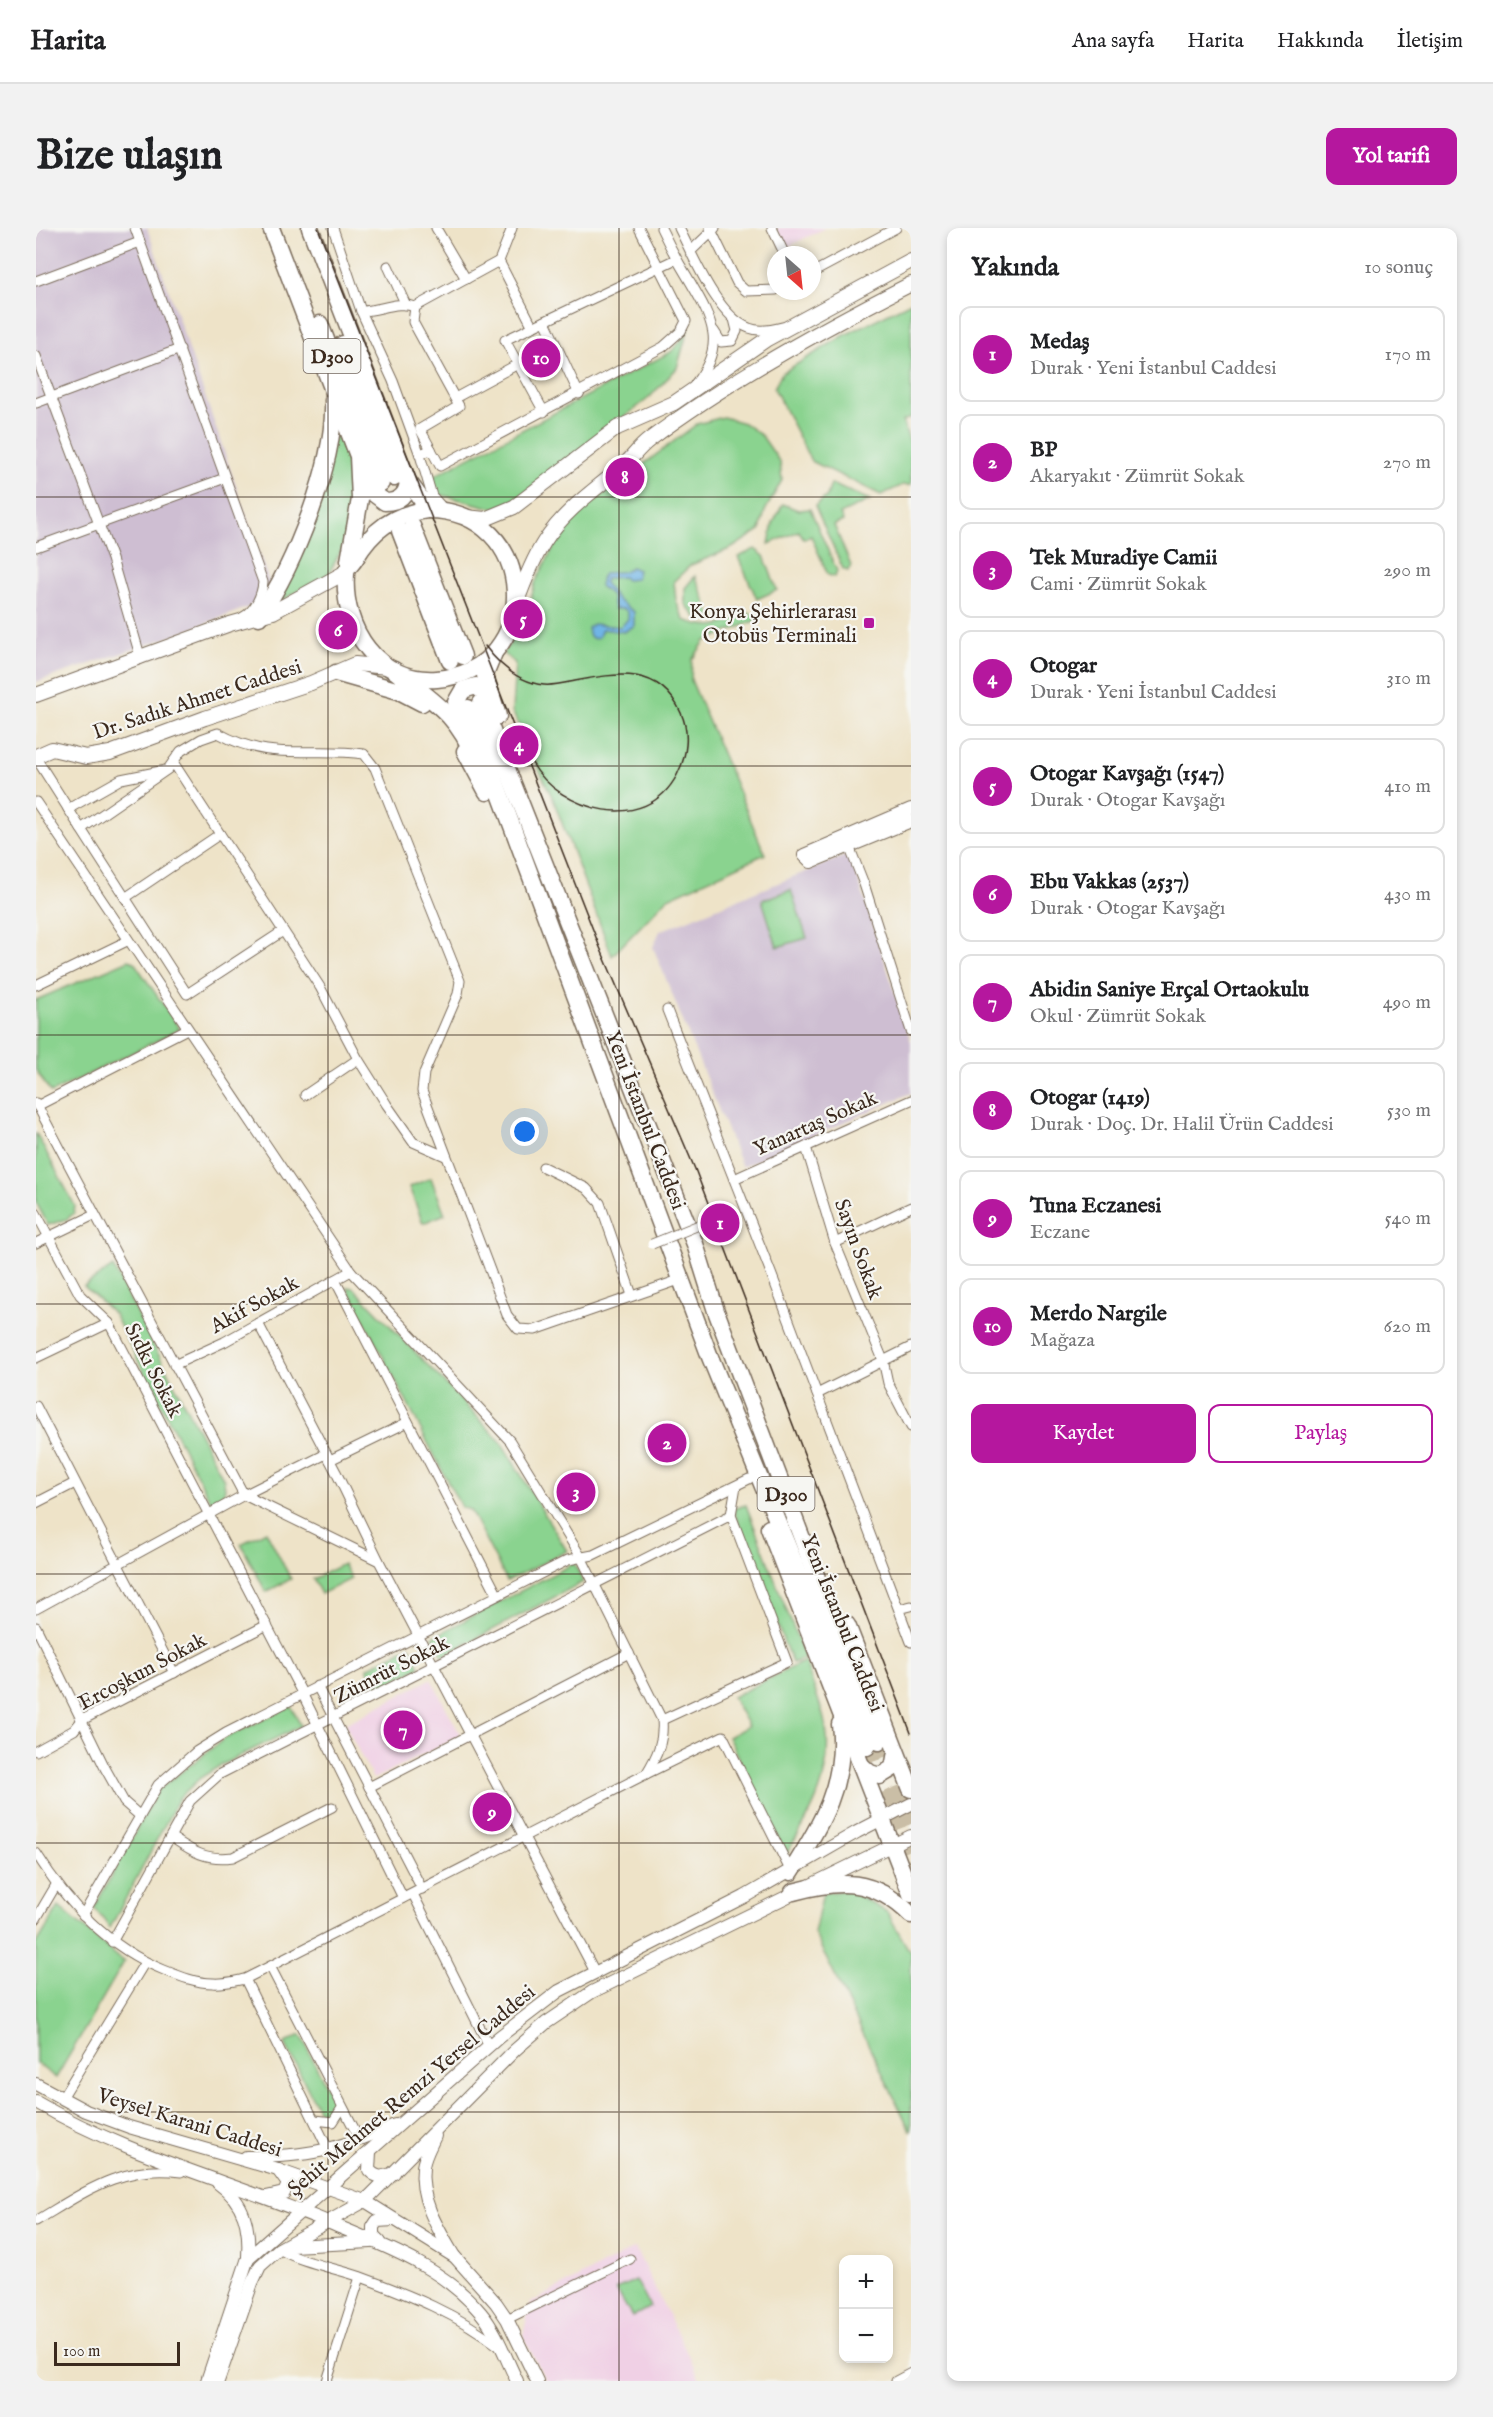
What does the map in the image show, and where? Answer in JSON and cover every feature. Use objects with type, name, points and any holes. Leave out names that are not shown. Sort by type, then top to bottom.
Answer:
[{"type":"highway","points":[[271,228],[366,480],[381,500],[390,502],[399,499],[406,492],[395,481],[299,228]]},
{"type":"highway","name":"D300","points":[[282,228],[395,481]]},
{"type":"highway","points":[[310,228],[395,481],[443,511],[465,517],[483,527],[504,551],[515,581],[515,607],[509,629],[495,651],[485,675],[480,703]]},
{"type":"highway","points":[[260,617],[280,584],[295,551],[324,466],[332,428],[332,387]]},
{"type":"highway","points":[[358,456],[360,499],[347,570],[348,608],[354,629],[370,653],[440,705],[468,740]]},
{"type":"highway","points":[[347,570],[368,539],[390,521],[417,511],[443,511]]},
{"type":"highway","points":[[406,528],[456,658]]},
{"type":"highway","points":[[391,669],[414,677],[446,678],[477,666],[495,651]]},
{"type":"highway","points":[[336,673],[399,691],[422,704],[452,731],[488,792]]},
{"type":"highway","points":[[480,703],[484,690],[476,686],[459,693],[457,707],[468,740],[604,1095],[631,1143]]},
{"type":"highway","name":"Yeni İstanbul Caddesi","points":[[480,703],[635,1073],[648,1112],[652,1136],[695,1245],[716,1311],[873,1745],[820,1625],[710,1357],[631,1143],[480,703]]},
{"type":"highway","points":[[695,1245],[725,1310],[885,1722],[904,1755],[911,1789]]},
{"type":"highway","points":[[710,1357],[743,1483],[838,1705],[911,1894]]},
{"type":"highway","points":[[791,1872],[819,1828],[835,1790],[841,1753],[838,1705]]},
{"type":"highway","points":[[861,1765],[870,1773],[884,1774],[893,1768],[904,1755]]},
{"type":"highway","points":[[793,1892],[835,1883],[862,1885],[888,1896],[911,1915]]},
{"type":"main road","points":[[465,517],[485,519],[514,507],[617,428],[674,403],[738,357],[790,326],[911,261]]},
{"type":"main road","points":[[515,607],[544,541],[557,525],[628,462],[646,442],[700,405],[789,351],[907,288],[911,276]]},
{"type":"main road","points":[[36,695],[141,659],[230,624],[260,617],[347,570]]},
{"type":"main road","name":"Dr. Sadık Ahmet Caddesi","points":[[36,757],[52,749],[86,757],[110,753],[357,664],[391,669]]},
{"type":"main road","points":[[911,809],[804,855],[811,862],[911,821]]},
{"type":"main road","name":"Şehit Mehmet Remzi Yersel Caddesi","points":[[207,2381],[248,2258],[489,2046],[559,1991],[791,1872],[911,1804]]},
{"type":"main road","name":"Şehit Mehmet Remzi Yersel Caddesi","points":[[218,2381],[260,2266],[279,2249],[330,2223],[365,2201],[515,2049],[546,2023],[592,1992],[911,1836]]},
{"type":"main road","points":[[822,1853],[833,1852],[839,1858],[839,1867],[836,1872]]},
{"type":"main road","name":"Veysel Karani Caddesi","points":[[36,2084],[86,2111],[129,2127],[278,2170],[365,2201],[455,2257],[496,2303],[507,2319],[537,2381]]},
{"type":"main road","name":"Veysel Karani Caddesi","points":[[36,2102],[70,2122],[110,2140],[208,2175],[381,2243],[436,2273],[460,2292],[481,2314],[517,2381]]},
{"type":"main road","points":[[234,2157],[292,2157],[329,2151],[404,2121]]},
{"type":"main road","points":[[437,2130],[423,2165],[423,2187],[429,2208],[455,2257]]},
{"type":"main road","points":[[370,2152],[369,2170],[374,2176],[383,2177],[394,2173]]},
{"type":"main road","points":[[265,2197],[284,2193],[288,2184],[278,2170]]},
{"type":"main road","points":[[208,2175],[239,2201],[249,2238],[248,2258]]},
{"type":"main road","points":[[381,2243],[374,2235],[373,2227],[377,2221],[395,2220]]},
{"type":"main road","points":[[279,2249],[303,2244],[381,2243]]},
{"type":"street","points":[[135,228],[263,582],[262,592],[249,614],[230,624]]},
{"type":"street","points":[[333,228],[361,311],[393,381],[420,455],[432,496],[443,511]]},
{"type":"street","points":[[436,228],[466,279]]},
{"type":"street","points":[[361,311],[410,305],[499,261],[512,228]]},
{"type":"street","points":[[387,266],[410,305],[413,322],[459,406],[420,429],[440,465],[579,394],[663,347],[681,331],[686,321],[639,228]]},
{"type":"street","points":[[661,228],[676,259],[707,310],[722,342],[732,341],[738,331],[734,319],[720,301],[679,228]]},
{"type":"street","points":[[772,228],[781,246]]},
{"type":"street","points":[[821,268],[896,228]]},
{"type":"street","points":[[691,250],[712,229],[737,283],[746,291],[767,290]]},
{"type":"street","points":[[36,281],[141,242]]},
{"type":"street","points":[[544,412],[505,340],[676,259]]},
{"type":"street","points":[[499,261],[533,327]]},
{"type":"street","points":[[734,319],[750,328],[760,330],[790,326]]},
{"type":"street","points":[[545,321],[579,394]]},
{"type":"street","points":[[690,391],[711,360],[714,350],[713,326]]},
{"type":"street","points":[[36,403],[180,349]]},
{"type":"street","points":[[36,356],[112,559],[141,659]]},
{"type":"street","points":[[455,398],[518,364]]},
{"type":"street","points":[[420,455],[431,449]]},
{"type":"street","points":[[36,547],[225,478]]},
{"type":"street","points":[[81,829],[171,766],[181,751],[201,738],[218,733],[236,743],[262,750],[296,754],[339,751],[364,754],[375,768],[460,981],[458,994],[424,1073],[422,1091],[507,1316],[518,1329],[535,1329],[682,1279]]},
{"type":"street","points":[[36,757],[187,994],[283,931]]},
{"type":"street","points":[[68,809],[121,779],[171,766]]},
{"type":"street","points":[[171,766],[220,834],[320,987],[358,1059],[413,1142],[446,1156]]},
{"type":"street","points":[[36,802],[127,941],[351,1271],[510,1441],[581,1557],[662,1720],[663,1736],[657,1755],[646,1774]]},
{"type":"street","points":[[125,898],[220,834]]},
{"type":"street","points":[[849,846],[864,884],[911,1031]]},
{"type":"street","points":[[36,985],[127,941]]},
{"type":"street","points":[[667,1010],[911,1642]]},
{"type":"street","points":[[187,1029],[37,1105],[244,1495],[379,1561]]},
{"type":"street","points":[[305,1095],[358,1059]]},
{"type":"street","name":"Yanartaş Sokak","points":[[734,1179],[911,1100]]},
{"type":"street","name":"Sayın Sokak","points":[[806,1147],[835,1244],[883,1360],[888,1383],[907,1411],[911,1427]]},
{"type":"street","points":[[543,1167],[586,1188],[600,1203],[632,1295]]},
{"type":"street","points":[[835,1244],[911,1207]]},
{"type":"street","name":"Sıdkı Sokak","points":[[36,1214],[80,1295],[109,1323],[302,1693],[403,1898]]},
{"type":"street","points":[[36,1243],[94,1215]]},
{"type":"street","points":[[652,1244],[704,1223]]},
{"type":"street","name":"Akif Sokak","points":[[174,1365],[258,1323],[351,1271]]},
{"type":"street","points":[[335,1280],[498,1594]]},
{"type":"street","points":[[36,1358],[109,1323]]},
{"type":"street","points":[[258,1323],[379,1561],[595,1972]]},
{"type":"street","points":[[817,1394],[911,1347]]},
{"type":"street","points":[[36,1406],[174,1672]]},
{"type":"street","points":[[36,1609],[244,1495],[408,1422]]},
{"type":"street","points":[[36,1503],[75,1483]]},
{"type":"street","points":[[662,1720],[788,1662],[731,1515],[743,1483]]},
{"type":"street","name":"Zümrüt Sokak","points":[[83,1915],[158,1785],[197,1751],[226,1732],[568,1560],[593,1555],[743,1483]]},
{"type":"street","name":"Zümrüt Sokak","points":[[112,1942],[190,1801],[220,1774],[731,1515]]},
{"type":"street","points":[[899,1610],[911,1606]]},
{"type":"street","name":"Ercoşkun Sokak","points":[[36,1751],[74,1730],[82,1720],[267,1625]]},
{"type":"street","points":[[36,1627],[124,1802],[140,1816]]},
{"type":"street","points":[[369,1787],[629,1653]]},
{"type":"street","points":[[317,1686],[369,1787],[489,2046]]},
{"type":"street","points":[[36,1853],[56,1885],[83,1915],[112,1942],[145,1962],[183,1977],[213,1983],[245,1979],[723,1736],[791,1872]]},
{"type":"street","points":[[171,1837],[198,1855],[219,1859],[233,1857],[332,1807]]},
{"type":"street","points":[[36,1919],[56,1885]]},
{"type":"street","points":[[62,2098],[145,1962]]},
{"type":"street","points":[[270,1968],[360,2140]]},
{"type":"street","points":[[245,1979],[253,2001],[329,2151]]},
{"type":"street","points":[[315,2120],[333,2122],[342,2108]]},
{"type":"street","points":[[38,2217],[114,2176],[170,2170],[208,2175]]},
{"type":"street","points":[[279,2249],[296,2259],[360,2277],[455,2315],[501,2349]]},
{"type":"street","points":[[507,2319],[630,2259]]},
{"type":"street","points":[[327,2381],[360,2277]]},
{"type":"street","points":[[896,2381],[911,2373]]},
{"type":"shaded area","points":[[36,228],[147,228],[270,585],[259,603],[173,636],[36,682]]},
{"type":"shaded area","points":[[776,228],[825,228],[789,246],[784,246]]},
{"type":"shaded area","points":[[847,855],[856,873],[911,1042],[911,1093],[742,1167],[653,947],[660,931]]},
{"type":"shaded area","points":[[431,1679],[461,1736],[373,1779],[345,1724]]},
{"type":"shaded area","points":[[635,2248],[701,2381],[546,2381],[523,2336],[530,2303]]},
{"type":"green space","points":[[911,302],[911,418],[902,421],[911,445],[911,485],[903,485],[881,495],[811,461],[774,388],[782,373],[845,335]]},
{"type":"green space","points":[[689,326],[677,368],[649,398],[513,502],[496,509],[434,493],[428,479],[671,352]]},
{"type":"green space","points":[[723,417],[744,423],[762,436],[780,462],[782,480],[765,511],[760,530],[732,548],[691,565],[674,581],[676,601],[684,620],[711,626],[732,621],[750,613],[757,620],[705,641],[692,660],[691,680],[765,854],[668,898],[612,956],[553,799],[512,711],[515,663],[503,653],[525,621],[535,583],[557,541],[576,515],[697,424]]},
{"type":"green space","points":[[338,424],[352,469],[352,511],[345,543],[328,575],[275,604]]},
{"type":"green space","points":[[831,484],[870,500],[840,514],[843,521],[834,525],[851,566],[848,571],[843,569],[815,506],[827,496]]},
{"type":"green space","points":[[783,504],[798,510],[810,509],[837,571],[835,577],[828,575],[811,536],[804,539],[799,531],[769,544],[773,523]]},
{"type":"green space","points":[[755,549],[764,556],[777,590],[757,599],[738,557]]},
{"type":"green space","points":[[695,576],[713,619],[696,617],[685,604],[685,588]]},
{"type":"green space","points":[[791,890],[807,938],[777,947],[762,900]]},
{"type":"green space","points":[[129,960],[134,962],[180,1029],[51,1093],[36,1070],[36,1000]]},
{"type":"green space","points":[[36,1133],[75,1206],[74,1213],[67,1219],[48,1225],[36,1202]]},
{"type":"green space","points":[[431,1178],[445,1214],[423,1223],[409,1187]]},
{"type":"green space","points":[[113,1267],[224,1480],[225,1489],[221,1497],[211,1502],[114,1314],[84,1286]]},
{"type":"green space","points":[[347,1287],[354,1288],[501,1442],[567,1551],[507,1581],[470,1510],[461,1507]]},
{"type":"green space","points":[[746,1505],[805,1658],[792,1663],[733,1509]]},
{"type":"green space","points":[[266,1531],[291,1579],[266,1592],[241,1544]]},
{"type":"green space","points":[[574,1563],[583,1582],[443,1656],[433,1637]]},
{"type":"green space","points":[[343,1564],[351,1579],[321,1594],[313,1579]]},
{"type":"green space","points":[[410,1646],[420,1667],[377,1689],[367,1668]]},
{"type":"green space","points":[[805,1661],[824,1718],[827,1753],[822,1784],[816,1799],[786,1854],[728,1737],[748,1726],[732,1697]]},
{"type":"green space","points":[[291,1706],[301,1726],[221,1765],[200,1778],[179,1798],[110,1928],[94,1908],[158,1790],[224,1739]]},
{"type":"green space","points":[[849,1890],[887,1912],[911,1954],[911,2132],[814,1933],[823,1893]]},
{"type":"green space","points":[[59,1907],[124,1962],[56,2078],[36,2063],[36,1945]]},
{"type":"green space","points":[[301,2035],[335,2105],[335,2110],[327,2116],[319,2111],[285,2043]]},
{"type":"green space","points":[[636,2280],[650,2307],[632,2317],[616,2289]]},
{"type":"water","points":[[631,567],[638,570],[636,579],[605,578],[604,583],[619,601],[634,612],[634,626],[624,632],[602,629],[599,637],[594,639],[589,636],[588,628],[593,624],[621,627],[628,619],[628,612],[624,609],[614,609],[612,596],[600,586],[602,575],[628,570]]},
{"type":"tunnel","points":[[879,1742],[911,1824]]},
{"type":"tunnel","points":[[867,1747],[911,1864]]},
{"type":"tram line","points":[[318,228],[599,945],[695,1169],[911,1733]]},
{"type":"tram line","points":[[485,646],[497,660],[518,677],[544,685],[621,675],[649,680],[661,687],[672,698],[681,713],[686,728],[685,752],[680,768],[663,794],[645,805],[625,810],[603,810],[582,804],[562,794],[545,780],[532,763]]},
{"type":"place","name":"Merdo Nargile","points":[[541,358]]},
{"type":"place","name":"Otogar (1419)","points":[[625,477]]},
{"type":"place","name":"Otogar Kavşağı (1547)","points":[[523,619]]},
{"type":"place","name":"Konya Şehirlerarası Otobüs Terminali","points":[[869,623]]},
{"type":"place","name":"Ebu Vakkas (2537)","points":[[338,630]]},
{"type":"place","name":"Otogar","points":[[519,745]]},
{"type":"place","name":"Medaş","points":[[720,1223]]},
{"type":"place","name":"BP","points":[[667,1443]]},
{"type":"place","name":"Tek Muradiye Camii","points":[[576,1492]]},
{"type":"place","name":"Abidin Saniye Erçal Ortaokulu","points":[[403,1730]]},
{"type":"place","name":"Tuna Eczanesi","points":[[492,1812]]}]
